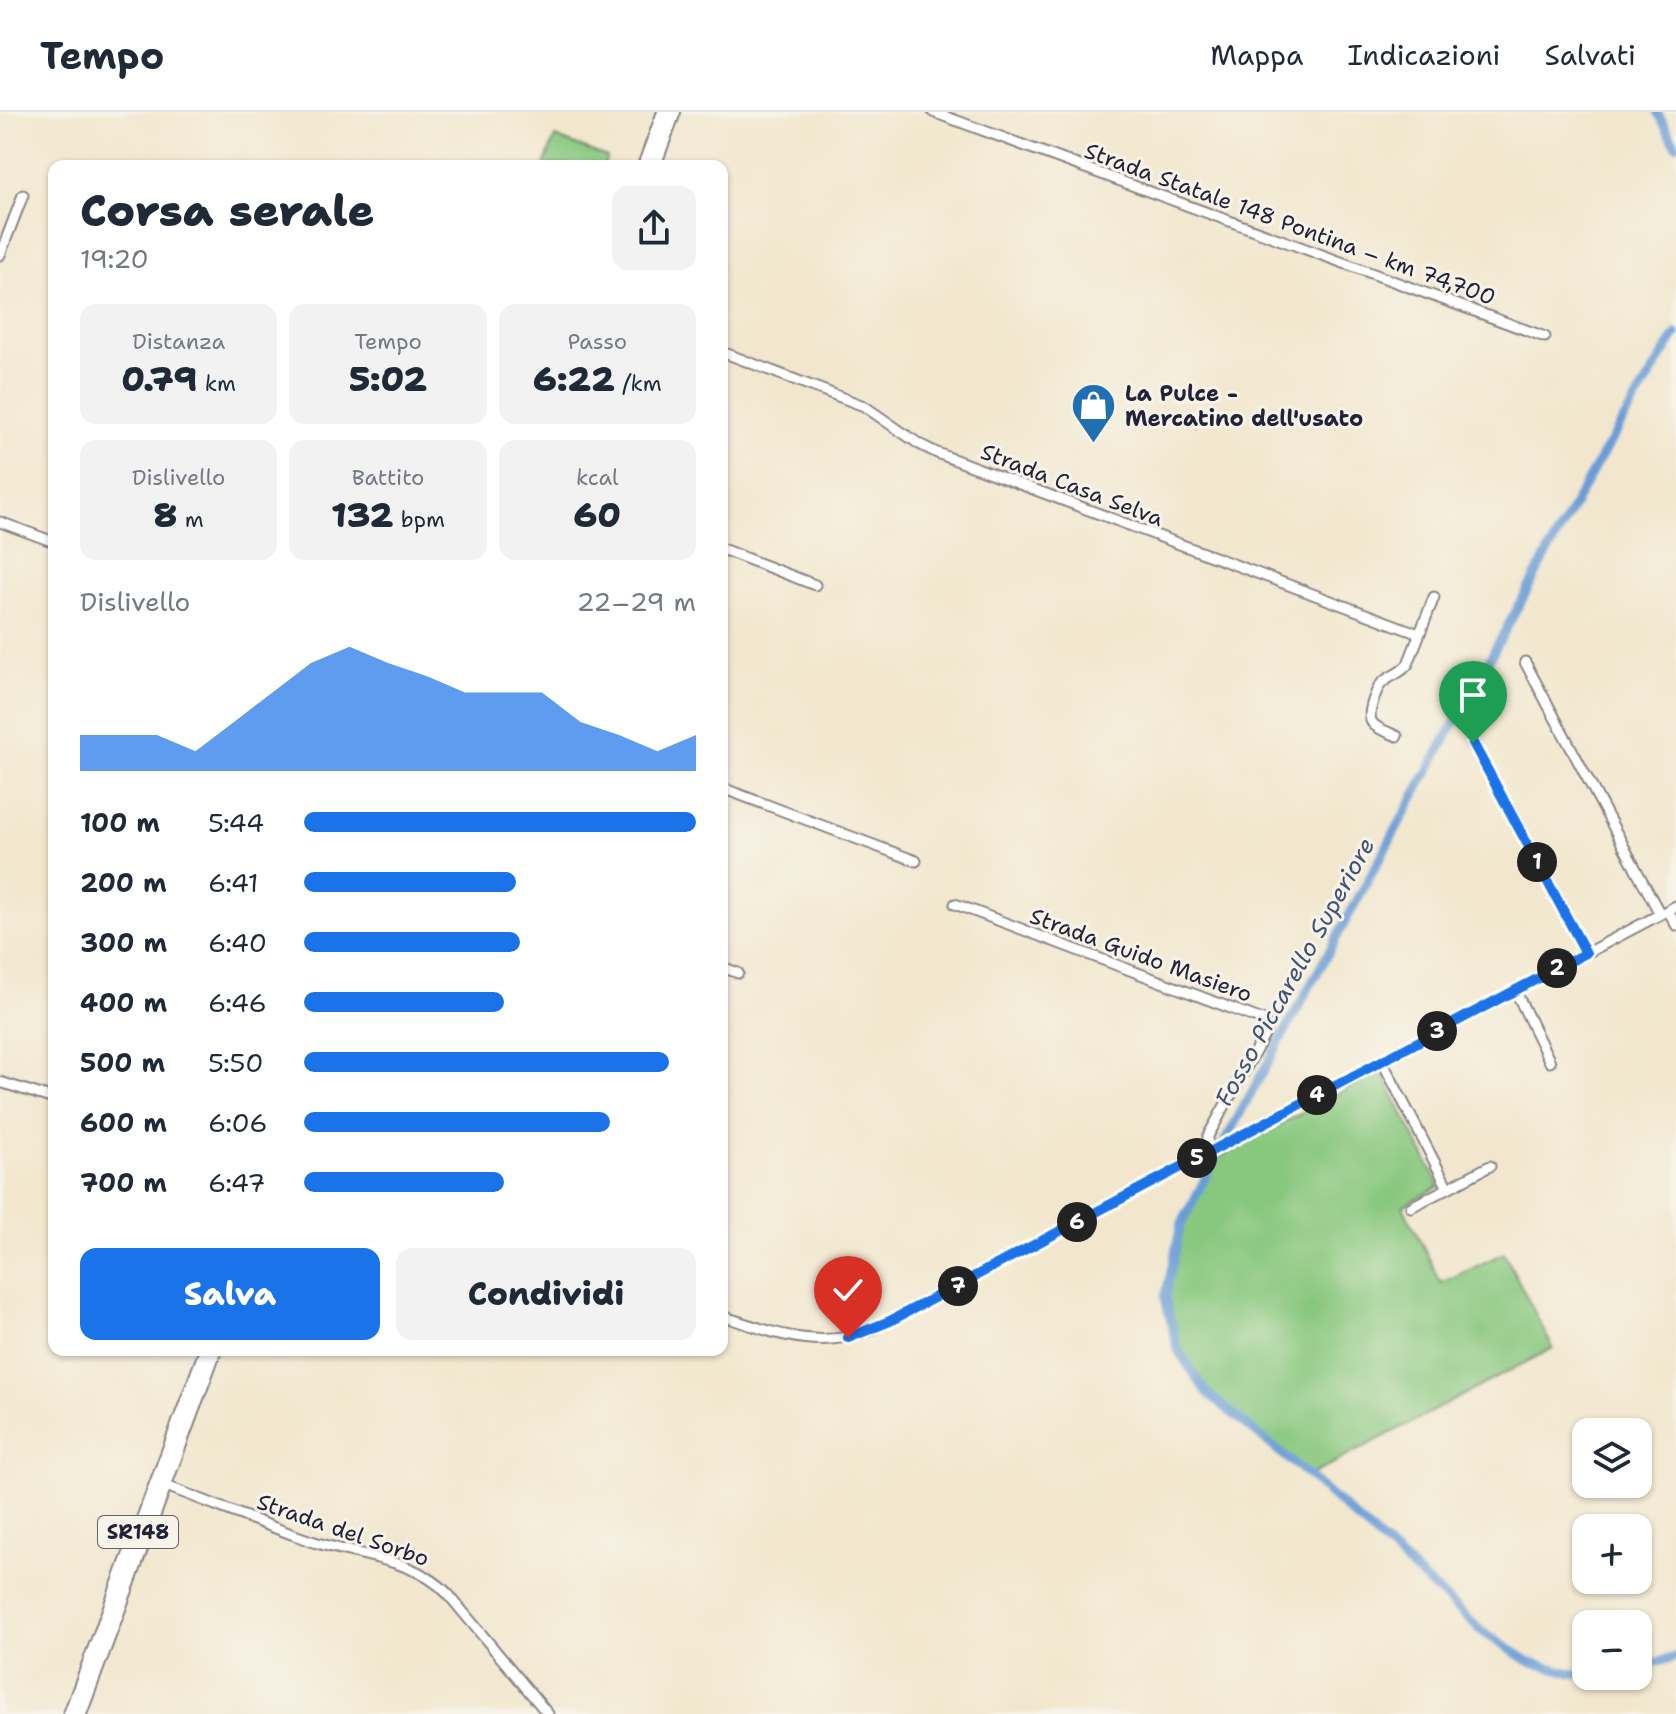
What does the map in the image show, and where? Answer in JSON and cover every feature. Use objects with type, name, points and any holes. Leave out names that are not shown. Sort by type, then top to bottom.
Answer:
[{"type":"main road","points":[[646,160],[664,112]]},
{"type":"main road","points":[[656,160],[674,112]]},
{"type":"main road","name":"SR148","points":[[70,1714],[204,1356]]},
{"type":"main road","name":"SR148","points":[[80,1714],[213,1356]]},
{"type":"street","name":"Strada Statale 148 Pontina – km 74,700","points":[[933,112],[1545,337]]},
{"type":"street","points":[[0,255],[23,195]]},
{"type":"street","name":"Strada Casa Selva","points":[[728,354],[864,406],[937,453],[1419,634]]},
{"type":"street","points":[[0,522],[48,540]]},
{"type":"street","points":[[728,551],[815,585]]},
{"type":"street","points":[[1397,736],[1375,726],[1369,713],[1380,686],[1406,667],[1434,597]]},
{"type":"street","points":[[1525,662],[1676,925]]},
{"type":"street","points":[[1473,743],[1586,953]]},
{"type":"street","points":[[728,790],[916,861]]},
{"type":"street","name":"Strada Guido Masiero","points":[[955,904],[1265,1021],[1266,1032],[1209,1133],[1207,1153]]},
{"type":"street","points":[[728,1318],[805,1340],[833,1341],[890,1321],[1668,910]]},
{"type":"street","points":[[728,969],[738,973]]},
{"type":"street","points":[[1515,990],[1550,1062]]},
{"type":"street","points":[[1382,1061],[1448,1188]]},
{"type":"street","points":[[0,1082],[48,1097]]},
{"type":"street","points":[[1411,1207],[1490,1166]]},
{"type":"street","name":"Strada del Sorbo","points":[[166,1486],[311,1541],[378,1559],[432,1580],[448,1594],[548,1714]]},
{"type":"green space","points":[[555,137],[607,157],[606,160],[546,160]]},
{"type":"green space","points":[[1381,1071],[1440,1186],[1403,1206],[1441,1283],[1504,1253],[1553,1348],[1309,1476],[1206,1392],[1178,1350],[1165,1298],[1181,1225],[1215,1159]]},
{"type":"waterway","name":"Fosso Piccarello Superiore","points":[[1657,112],[1676,145]]},
{"type":"waterway","name":"Fosso Piccarello Superiore","points":[[1572,1673],[1530,1662],[1484,1633],[1309,1476],[1206,1392],[1178,1350],[1165,1298],[1181,1225],[1215,1159],[1596,465],[1676,334]]},
{"type":"waterway","name":"Fosso Piccarello Superiore","points":[[1652,1663],[1676,1657]]},
{"type":"place","name":"La Pulce - Mercatino dell'usato","points":[[1094,445]]},
{"type":"route","points":[[848,1338],[890,1321],[1586,953],[1473,743]]}]
